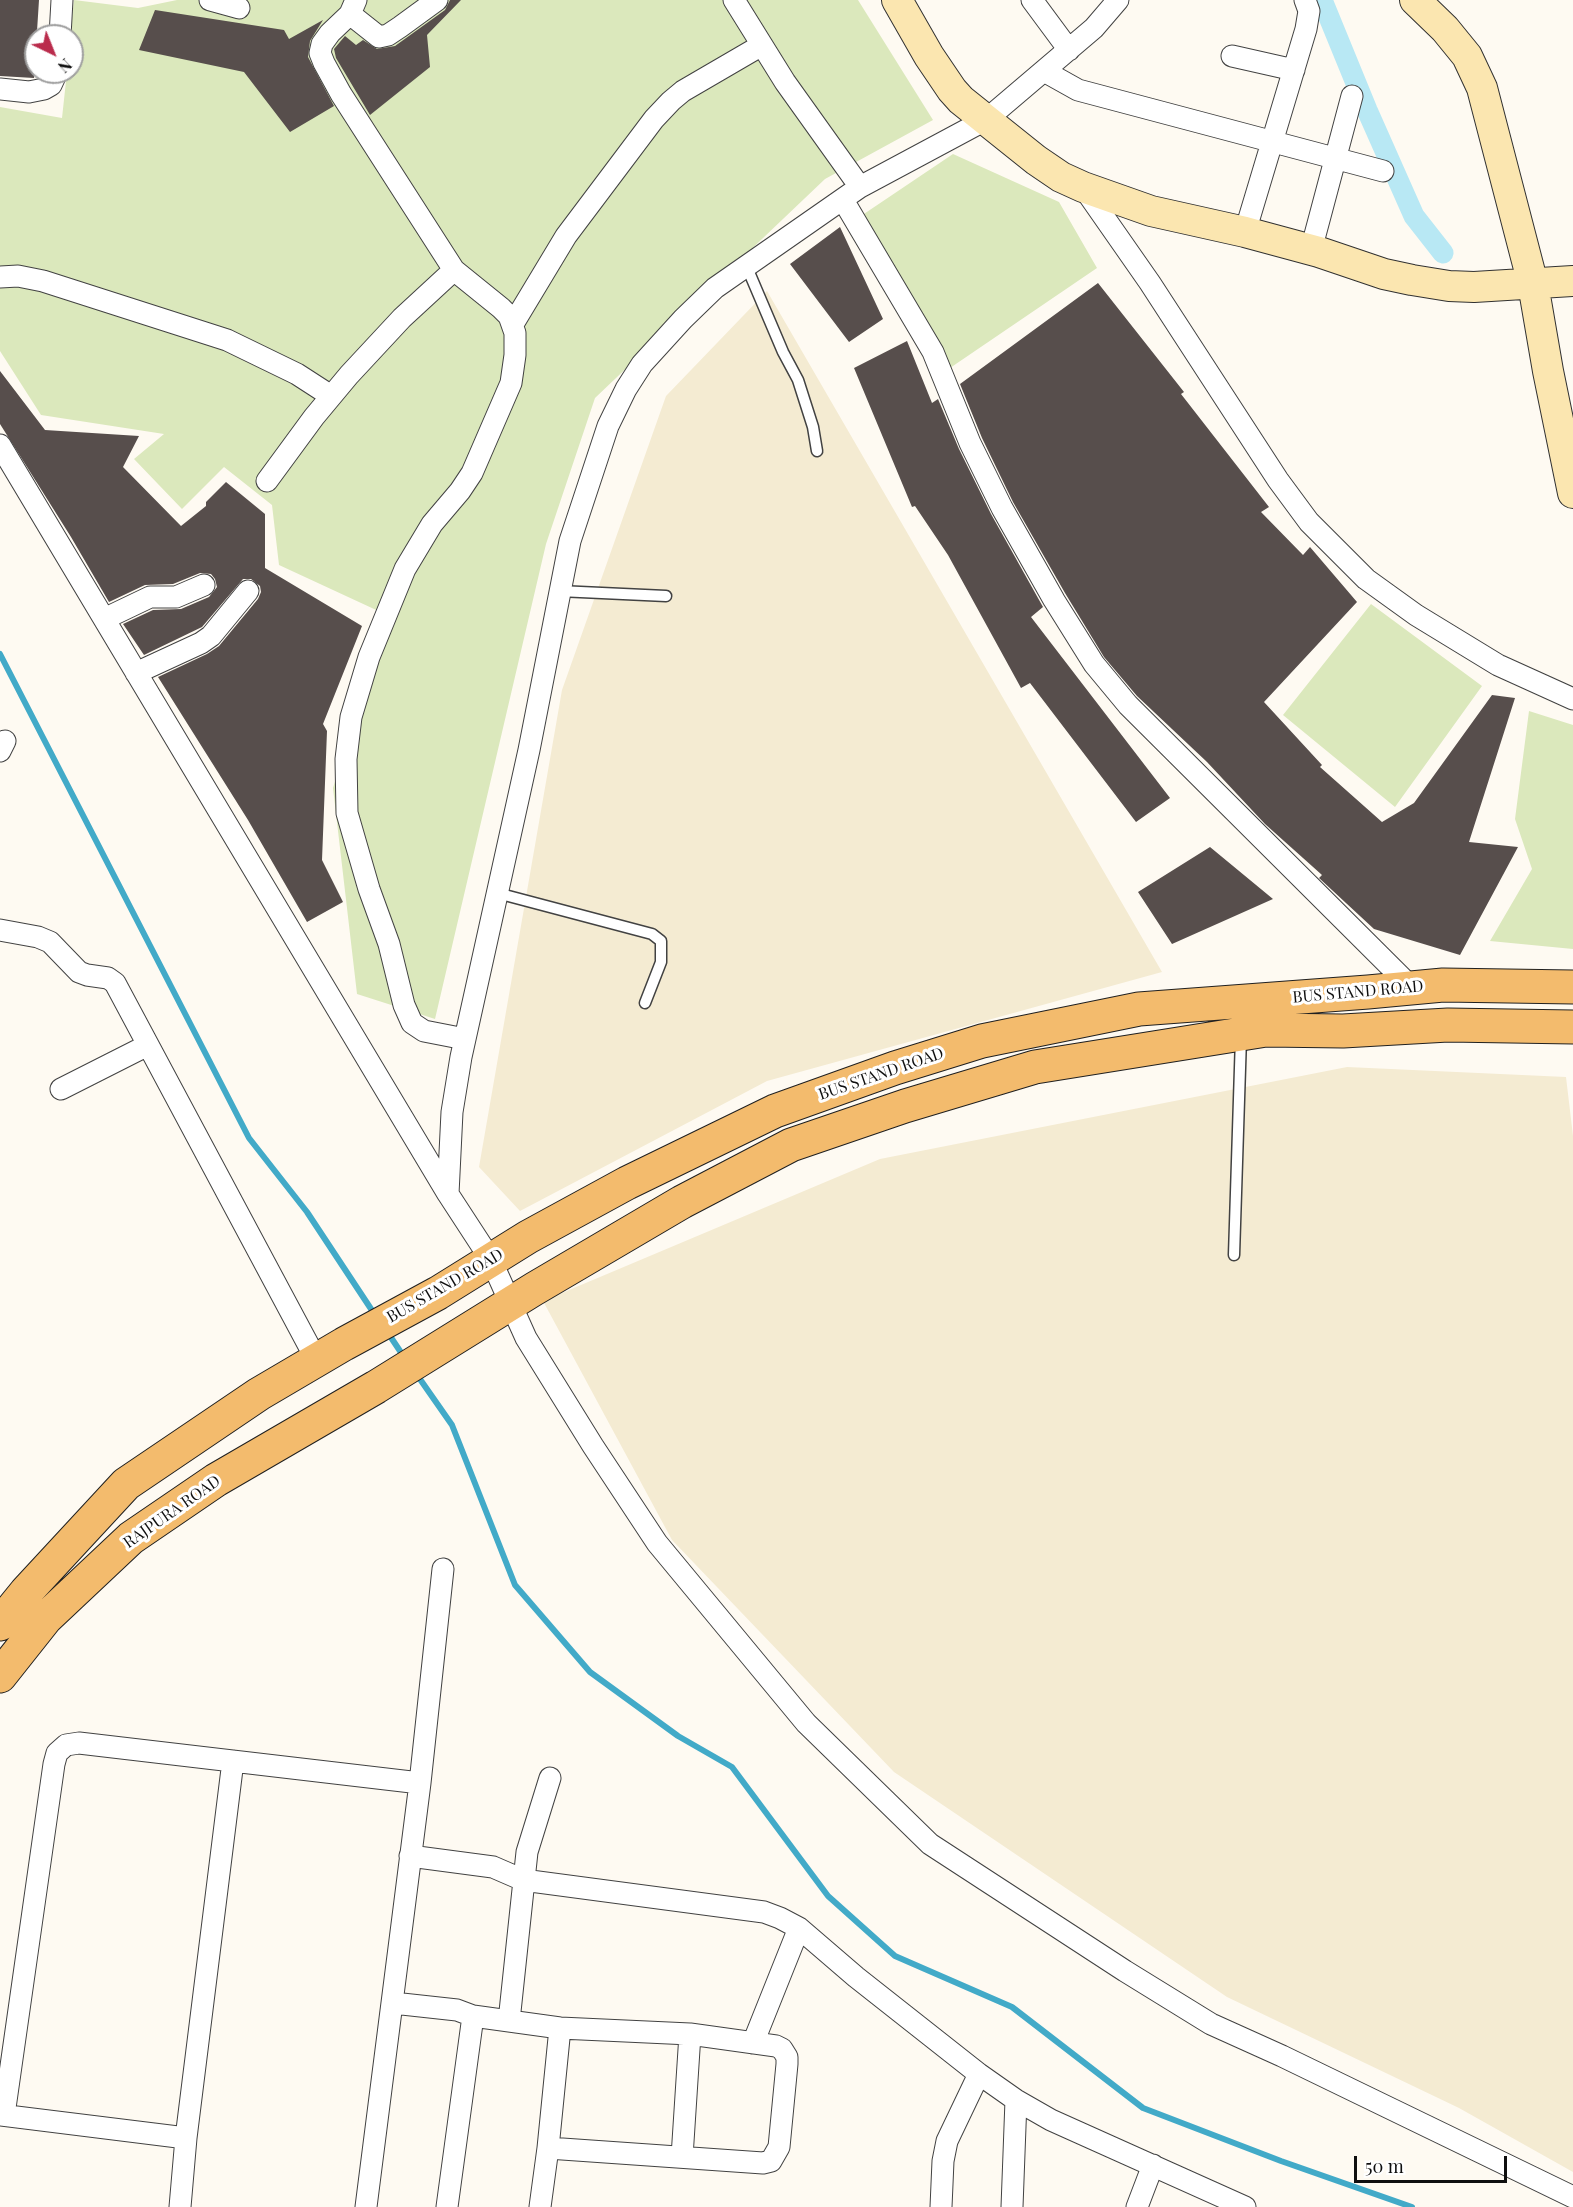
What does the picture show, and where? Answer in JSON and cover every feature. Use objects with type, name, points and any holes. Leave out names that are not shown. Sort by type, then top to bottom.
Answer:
[{"type":"main road","name":"BUS STAND ROAD","points":[[0,1624],[26,1592],[126,1484],[259,1394],[478,1268],[528,1236],[627,1183],[775,1111],[895,1068],[982,1041],[1139,1009],[1443,985],[1573,987]]},
{"type":"main road","name":"BUS STAND ROAD","points":[[376,1387],[498,1311],[682,1202],[791,1145],[905,1106],[1035,1067],[1266,1030],[1343,1030],[1448,1025],[1573,1026]]},
{"type":"main road","name":"RAJPURA ROAD","points":[[0,1676],[46,1618],[131,1538],[216,1480],[376,1387]]},
{"type":"street","points":[[61,24],[62,0]]},
{"type":"street","points":[[210,0],[239,8]]},
{"type":"street","points":[[437,0],[388,35],[379,37],[353,7],[322,44],[320,53],[347,103],[454,270],[501,308],[513,324],[515,355],[511,383],[472,473],[432,524],[405,569],[369,657],[351,717],[346,759],[347,813],[369,889],[389,944],[404,1005],[411,1023],[424,1031],[465,1039]]},
{"type":"street","points":[[734,0],[796,98],[860,187]]},
{"type":"street","points":[[897,0],[952,90],[1036,160],[1061,177],[1083,187],[1151,211],[1245,232],[1311,250],[1384,274],[1449,286],[1474,287],[1573,281]]},
{"type":"street","points":[[1032,0],[1069,50]]},
{"type":"street","points":[[448,1194],[452,1112],[465,1039],[529,750],[570,541],[608,426],[626,389],[642,364],[715,288],[860,187],[987,119],[1094,28],[1118,0]]},
{"type":"street","points":[[1245,232],[1294,70],[1309,11],[1305,0]]},
{"type":"street","points":[[1415,0],[1445,29],[1467,56],[1482,88],[1533,284],[1548,371],[1569,454],[1573,493]]},
{"type":"street","points":[[513,324],[566,236],[670,101],[762,45]]},
{"type":"street","points":[[1232,56],[1294,70]]},
{"type":"street","points":[[1044,71],[1078,90],[1383,171]]},
{"type":"street","points":[[0,89],[28,92],[51,84]]},
{"type":"street","points":[[1311,250],[1352,96]]},
{"type":"street","points":[[1083,187],[1150,283],[1278,480],[1309,522],[1366,579],[1416,615],[1498,665],[1573,699]]},
{"type":"street","points":[[843,200],[933,352],[970,443],[1002,508],[1054,600],[1094,664],[1134,711],[1412,988]]},
{"type":"street","points":[[267,481],[331,396],[402,318],[454,270]]},
{"type":"street","points":[[0,277],[18,276],[43,281],[227,340],[305,379],[331,396]]},
{"type":"street","points":[[0,445],[448,1194],[498,1311],[526,1338],[657,1543],[806,1723],[930,1844],[1125,1971],[1211,2024],[1573,2197]]},
{"type":"street","points":[[104,619],[150,597],[176,597],[204,585]]},
{"type":"street","points":[[136,673],[201,643],[211,636],[248,591]]},
{"type":"street","points":[[0,930],[38,937],[50,942],[79,972],[108,978],[119,991],[316,1361]]},
{"type":"street","points":[[61,1089],[148,1045]]},
{"type":"street","points":[[366,2207],[420,1783],[443,1569]]},
{"type":"street","points":[[186,2138],[2,2115],[57,1753],[66,1745],[79,1743],[420,1783]]},
{"type":"street","points":[[180,2207],[186,2138],[232,1761]]},
{"type":"street","points":[[509,2021],[527,1852],[550,1778]]},
{"type":"street","points":[[410,1856],[493,1867],[523,1880],[764,1912],[780,1917],[799,1928],[856,1977],[979,2074],[1016,2100],[1051,2120],[1245,2207]]},
{"type":"street","points":[[753,2043],[799,1928]]},
{"type":"street","points":[[393,2003],[457,2010],[473,2016],[560,2028],[690,2034],[776,2046],[782,2049],[787,2057],[779,2147],[771,2161],[764,2163],[548,2148]]},
{"type":"street","points":[[447,2207],[473,2016]]},
{"type":"street","points":[[540,2207],[560,2028]]},
{"type":"street","points":[[682,2157],[690,2034]]},
{"type":"street","points":[[941,2207],[943,2161],[947,2141],[979,2074]]},
{"type":"street","points":[[1012,2207],[1016,2100]]},
{"type":"street","points":[[1137,2207],[1153,2165]]},
{"type":"lane","points":[[746,265],[783,352],[798,380],[813,426],[817,452]]},
{"type":"lane","points":[[559,591],[666,597]]},
{"type":"lane","points":[[498,893],[652,934],[661,941],[661,962],[645,1003]]},
{"type":"lane","points":[[1234,1255],[1241,1034]]},
{"type":"shaded area","points":[[767,291],[1162,972],[767,1081],[520,1211],[479,1167],[562,690],[666,396]]},
{"type":"shaded area","points":[[1347,1067],[1566,1077],[1573,1136],[1573,2172],[1459,2108],[1227,1997],[894,1772],[672,1540],[543,1301],[880,1159]]},
{"type":"green space","points":[[74,0],[138,8],[177,0],[858,0],[933,120],[825,179],[595,398],[546,544],[435,1019],[357,994],[333,788],[387,615],[279,565],[272,505],[224,467],[182,509],[134,459],[164,434],[41,415],[0,351],[0,107],[62,118],[66,84],[84,84],[84,24],[71,24]]},
{"type":"green space","points":[[953,154],[1059,202],[1097,268],[950,368],[849,224]]},
{"type":"green space","points":[[1371,604],[1482,686],[1395,807],[1283,715]]},
{"type":"green space","points":[[1529,711],[1573,725],[1573,949],[1490,941],[1532,869],[1515,819]]},
{"type":"building","points":[[0,0],[39,0],[37,24],[24,24],[24,77],[0,76]]},
{"type":"building","points":[[450,0],[461,0],[427,35],[430,67],[370,115],[336,58],[334,49],[345,36],[356,45],[363,40],[377,49],[395,46],[445,10]]},
{"type":"building","points":[[155,10],[284,30],[289,39],[323,20],[310,41],[308,57],[334,106],[290,132],[244,72],[139,50]]},
{"type":"building","points":[[840,227],[883,319],[849,342],[790,264]]},
{"type":"building","points":[[1098,283],[1184,392],[1181,394],[1269,507],[1261,512],[1303,555],[1310,547],[1357,602],[1264,702],[1322,765],[1320,767],[1382,822],[1414,803],[1492,695],[1515,698],[1469,842],[1518,847],[1460,955],[1374,929],[1319,878],[1322,875],[1265,824],[1207,762],[1137,696],[1104,657],[1013,502],[982,438],[960,384]]},
{"type":"building","points":[[907,341],[932,403],[938,399],[959,449],[991,514],[1043,607],[1031,617],[1170,798],[1136,822],[1030,683],[1021,688],[948,555],[915,506],[912,507],[854,368]]},
{"type":"building","points":[[0,371],[45,430],[139,436],[123,467],[181,526],[206,506],[206,502],[226,482],[265,514],[265,568],[362,626],[323,724],[327,731],[322,860],[343,902],[307,922],[248,820],[158,677],[219,646],[258,599],[261,592],[260,586],[251,579],[243,579],[202,627],[144,655],[123,624],[153,610],[181,609],[209,597],[217,587],[215,579],[211,574],[200,573],[173,584],[145,585],[109,602],[0,424]]},
{"type":"building","points":[[1210,847],[1273,899],[1172,944],[1138,892]]},
{"type":"waterway","points":[[1322,0],[1414,216],[1443,253]]},
{"type":"waterway","points":[[0,654],[249,1138],[307,1212],[375,1315]]},
{"type":"waterway","points":[[388,1333],[404,1357]]},
{"type":"waterway","points":[[415,1372],[452,1425],[515,1585],[590,1672],[678,1736],[732,1767],[828,1896],[895,1956],[1012,2007],[1143,2108],[1281,2161],[1412,2207]]}]
